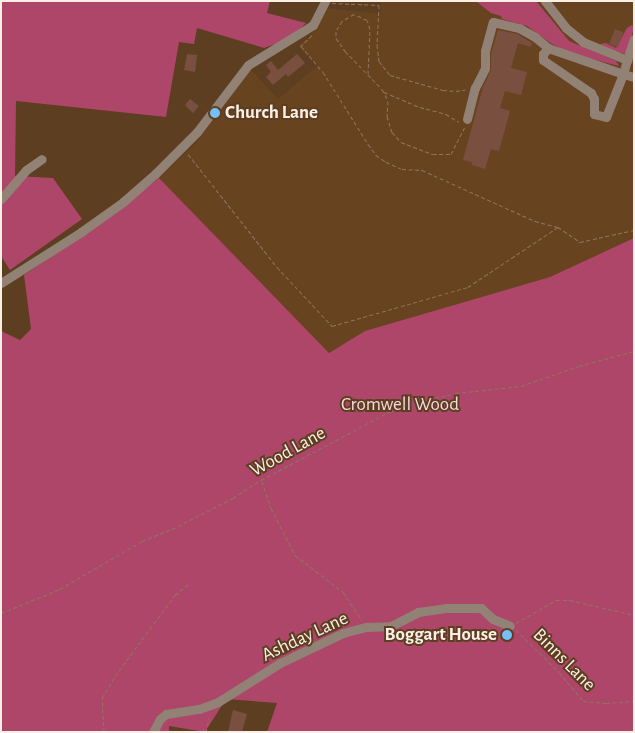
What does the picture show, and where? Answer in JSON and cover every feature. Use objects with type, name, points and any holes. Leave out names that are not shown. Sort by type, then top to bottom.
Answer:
[{"type":"street","points":[[545,1],[566,28],[583,42],[627,60]]},
{"type":"street","points":[[1,283],[122,202],[155,174],[197,132],[248,65],[313,26],[325,2]]},
{"type":"street","points":[[467,120],[475,88],[485,68],[485,51],[493,22],[520,28],[548,48],[634,77]]},
{"type":"street","points":[[548,48],[542,54],[543,60],[591,93],[594,99],[594,114],[606,117],[634,40]]},
{"type":"street","points":[[1,200],[26,170],[42,159]]},
{"type":"street","name":"Ashday Lane","points":[[153,732],[160,719],[166,714],[199,709],[218,702],[280,663],[343,633],[366,627],[391,626],[418,612],[446,608],[481,608],[493,618],[513,624]]},
{"type":"path","points":[[378,1],[376,45],[379,61],[390,75],[443,90],[456,91],[472,88]]},
{"type":"path","points":[[325,2],[379,5]]},
{"type":"path","points":[[368,74],[370,29],[367,20],[354,14],[342,21],[336,31],[336,38],[345,51],[383,92],[388,101],[388,116],[392,132],[401,142],[433,154],[451,154],[462,136],[467,120],[458,122],[446,114],[420,107],[383,92]]},
{"type":"path","points":[[315,32],[301,46],[323,72],[376,154],[402,169],[422,170],[535,221],[558,227],[580,242],[634,230]]},
{"type":"path","points":[[182,147],[277,267],[332,326],[468,287],[558,227]]},
{"type":"path","name":"Wood Lane","points":[[1,613],[60,589],[117,554],[233,498],[261,480],[389,412],[456,393],[521,386],[579,366],[634,351]]},
{"type":"path","points":[[261,480],[271,508],[295,555],[343,592],[366,627]]},
{"type":"path","points":[[104,732],[102,698],[115,676],[174,595],[190,583]]},
{"type":"path","points":[[513,624],[556,600],[570,600],[634,615]]},
{"type":"path","name":"Binns Lane","points":[[513,624],[584,701],[596,704],[634,701]]},
{"type":"path","points":[[206,732],[209,718]]},
{"type":"shaded area","points":[[381,1],[634,1],[634,238],[550,277],[365,331],[329,353],[159,178],[196,143],[251,70],[278,99],[318,65],[298,46],[314,32],[327,8],[380,14]]},
{"type":"green space","points":[[1,1],[270,1],[267,13],[306,23],[289,39],[264,48],[197,28],[194,44],[179,42],[166,117],[16,101],[15,176],[53,178],[82,219],[10,270],[1,256]]},
{"type":"green space","points":[[536,1],[569,41],[616,61],[619,66],[572,54],[552,44],[527,26],[502,19],[501,16],[491,13],[477,2]]},
{"type":"green space","points":[[632,25],[634,28],[626,54],[610,50],[600,44],[606,43],[616,48],[627,28]]},
{"type":"green space","name":"Cromwell Wood","points":[[159,178],[329,353],[365,331],[550,277],[634,238],[634,732],[267,732],[277,703],[226,699],[205,732],[169,726],[169,732],[1,732],[1,331],[20,340],[31,329],[24,275],[106,220]]},
{"type":"building","points":[[615,29],[623,32],[618,47],[609,44]]},
{"type":"building","points":[[498,30],[517,34],[532,43],[531,47],[518,43],[511,68],[527,72],[521,95],[505,91],[500,108],[510,111],[499,151],[491,149],[485,169],[472,165],[472,162],[463,160],[483,87],[491,70],[491,54]]},
{"type":"building","points":[[187,54],[197,55],[195,72],[184,70]]},
{"type":"building","points":[[297,54],[305,63],[288,77],[286,74],[273,85],[266,77],[271,72],[266,65],[271,61],[278,70]]},
{"type":"building","points":[[190,99],[199,106],[193,113],[185,105]]},
{"type":"building","name":"Boggart House","points":[[503,630],[514,632],[510,642],[500,638]]},
{"type":"building","points":[[233,710],[247,714],[242,732],[228,732]]},
{"type":"place","name":"Church Lane","points":[[215,113]]},
{"type":"place","name":"Boggart House","points":[[507,635]]}]
